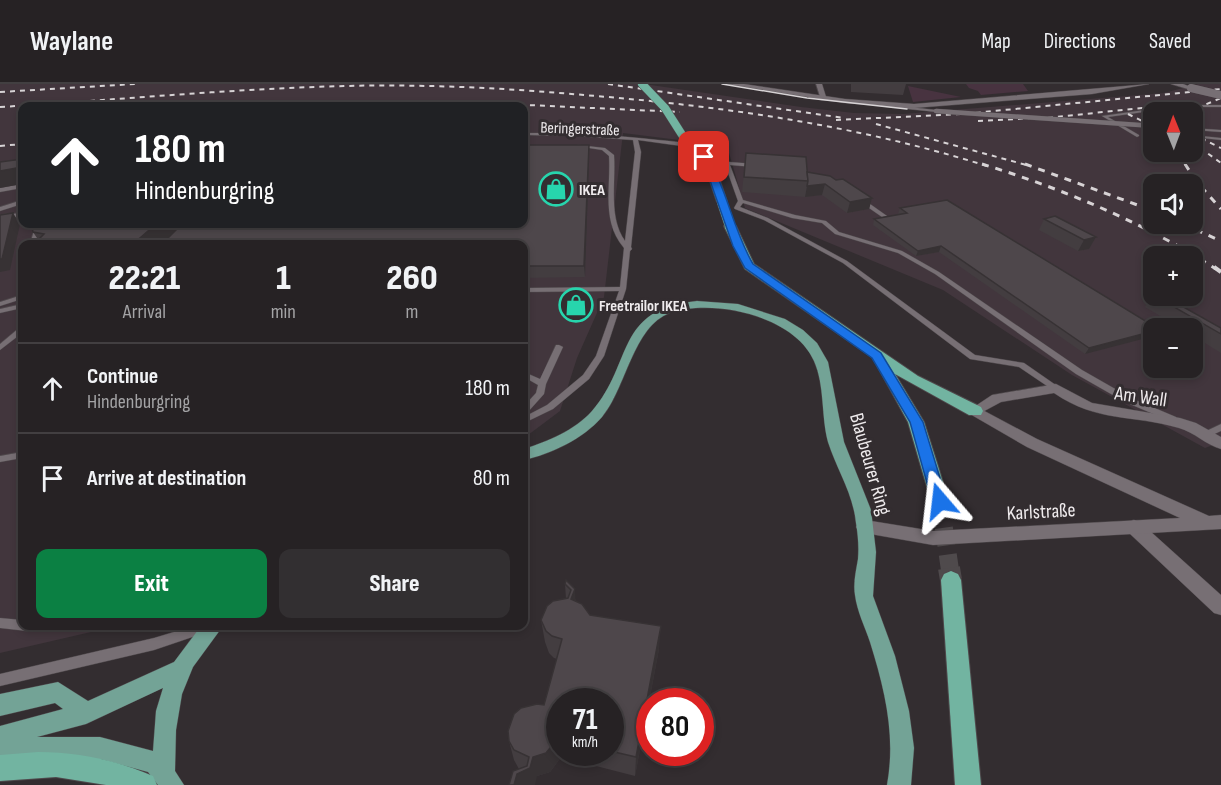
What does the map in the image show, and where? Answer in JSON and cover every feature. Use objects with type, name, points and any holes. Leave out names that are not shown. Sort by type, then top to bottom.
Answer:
[{"type":"highway","points":[[642,84],[675,121],[686,141],[704,157],[712,172],[730,226],[748,266],[913,379],[975,411]]},
{"type":"highway","points":[[649,84],[655,96]]},
{"type":"highway","points":[[877,356],[916,422],[940,501]]},
{"type":"highway","points":[[951,580],[968,785]]},
{"type":"highway","points":[[0,768],[81,765],[160,781]]},
{"type":"main road","name":"Blaubeurer Ring","points":[[528,454],[550,447],[578,430],[597,414],[648,320],[677,306],[697,304],[745,310],[771,317],[793,328],[807,340],[821,360],[836,441],[862,507],[867,548],[864,594],[896,697],[903,739],[903,768],[899,785]]},
{"type":"main road","points":[[160,781],[165,715],[179,670],[210,630]]},
{"type":"main road","points":[[0,737],[86,713],[179,670]]},
{"type":"main road","points":[[0,705],[58,692],[86,713]]},
{"type":"main road","points":[[0,748],[100,748],[155,762],[160,781]]},
{"type":"street","points":[[730,84],[897,106],[1004,100],[1110,90],[1146,84]]},
{"type":"street","points":[[819,84],[824,98]]},
{"type":"street","points":[[1174,84],[1221,95]]},
{"type":"street","points":[[802,95],[807,87]]},
{"type":"street","points":[[975,411],[997,399],[1056,388]]},
{"type":"street","name":"Am Wall","points":[[1056,388],[1072,400],[1108,414],[1181,423],[1221,444]]},
{"type":"street","points":[[975,411],[1032,443],[1215,523]]},
{"type":"street","name":"Karlstraße","points":[[865,527],[933,538],[1215,523]]},
{"type":"street","points":[[1134,527],[1221,607]]},
{"type":"street","points":[[867,548],[879,537],[899,532]]},
{"type":"lane","points":[[882,105],[1143,125]]},
{"type":"lane","points":[[897,106],[938,110]]},
{"type":"lane","points":[[1137,136],[1104,116],[1180,106],[1221,106]]},
{"type":"lane","points":[[1203,131],[1221,130]]},
{"type":"lane","name":"Beringerstraße","points":[[528,134],[569,134],[636,141]]},
{"type":"lane","points":[[1203,135],[1219,139]]},
{"type":"lane","name":"Beringerstraße","points":[[528,140],[636,141]]},
{"type":"lane","points":[[528,418],[550,407],[586,377],[600,356],[623,289],[636,198],[638,153],[636,141],[708,149],[724,155],[739,204],[845,262],[973,357],[1021,365],[1056,388]]},
{"type":"lane","points":[[574,146],[594,147],[611,155],[612,224],[619,240],[629,249]]},
{"type":"lane","points":[[726,163],[762,166]]},
{"type":"lane","points":[[0,190],[18,187]]},
{"type":"lane","points":[[858,197],[884,216]]},
{"type":"lane","points":[[0,203],[18,202]]},
{"type":"lane","points":[[0,208],[18,203]]},
{"type":"lane","points":[[739,204],[824,222],[837,233],[900,252],[938,273],[1079,372],[1128,400],[1181,423]]},
{"type":"lane","points":[[0,217],[18,215]]},
{"type":"lane","points":[[528,290],[623,289]]},
{"type":"lane","points":[[0,304],[18,302]]},
{"type":"lane","points":[[0,311],[18,304]]},
{"type":"lane","points":[[0,348],[18,332]]},
{"type":"lane","points":[[528,407],[540,394],[542,384],[559,347]]},
{"type":"lane","points":[[528,376],[542,384]]},
{"type":"lane","points":[[1205,435],[1221,427]]},
{"type":"lane","points":[[0,459],[18,456]]},
{"type":"lane","points":[[0,623],[18,625]]},
{"type":"lane","points":[[0,680],[154,644],[196,630]]},
{"type":"shaded area","points":[[0,84],[644,84],[801,107],[854,113],[903,114],[1164,93],[1198,84],[1221,84],[1221,442],[1205,448],[1072,375],[943,290],[745,208],[727,146],[623,133],[604,297],[577,358],[560,411],[528,435],[528,240],[18,240],[18,630],[100,630],[0,653]]},
{"type":"shaded area","points":[[966,84],[1023,84],[1028,91],[981,95]]},
{"type":"shaded area","points":[[908,86],[961,97],[913,102]]},
{"type":"building","name":"IKEA","points":[[528,145],[589,145],[584,266],[528,266],[528,240],[166,240],[178,228],[528,228]]},
{"type":"building","points":[[746,153],[806,157],[808,181],[744,177]]},
{"type":"building","points":[[18,160],[18,168],[0,171],[0,162]]},
{"type":"building","points":[[807,172],[830,176],[836,180],[843,179],[872,198],[850,202],[825,184],[807,186]]},
{"type":"building","points":[[947,200],[1143,319],[1143,334],[1089,348],[941,246],[918,251],[874,219],[907,213],[900,208]]},
{"type":"building","points":[[13,213],[2,259],[0,259],[0,215]]},
{"type":"building","points":[[1055,216],[1096,237],[1084,240],[1044,219]]},
{"type":"building","points":[[32,228],[151,228],[138,240],[38,240],[44,234],[33,232]]},
{"type":"building","points":[[1172,306],[1182,306],[1221,328],[1221,334],[1203,324],[1203,318],[1193,318]]},
{"type":"building","points":[[566,580],[575,589],[571,599],[582,604],[590,615],[661,626],[649,688],[636,688],[636,757],[624,754],[624,688],[549,688],[562,639],[546,631],[541,620],[547,606],[553,601],[568,598],[571,590],[565,584]]},
{"type":"building","points":[[546,698],[546,753],[533,757],[530,768],[517,774],[514,785],[509,785],[513,771],[527,766],[529,757],[514,750],[509,741],[508,731],[514,714],[521,708],[537,704],[544,705]]},
{"type":"tunnel","points":[[940,501],[950,570]]},
{"type":"tunnel","points":[[949,568],[951,580]]},
{"type":"tram line","points":[[722,84],[807,98],[907,109]]},
{"type":"railway","points":[[0,92],[135,84]]},
{"type":"railway","points":[[608,84],[844,118]]},
{"type":"railway","points":[[72,102],[344,86],[404,86],[554,93],[686,105],[788,119],[888,139],[987,166]]},
{"type":"railway","points":[[836,120],[963,114],[1221,89]]},
{"type":"railway","points":[[1203,106],[1221,98]]},
{"type":"railway","points":[[528,105],[680,112]]},
{"type":"railway","points":[[0,107],[18,106]]},
{"type":"railway","points":[[978,121],[1056,117],[1143,108]]},
{"type":"railway","points":[[1128,114],[1143,122]]},
{"type":"railway","points":[[876,124],[1030,166]]},
{"type":"railway","points":[[1203,139],[1221,148]]},
{"type":"railway","points":[[0,146],[18,144]]},
{"type":"railway","points":[[1203,150],[1221,163]]},
{"type":"railway","points":[[1184,162],[1186,166]]},
{"type":"railway","points":[[982,164],[1043,184],[1132,222],[1216,269]]},
{"type":"railway","points":[[1025,164],[1143,207]]},
{"type":"railway","points":[[1185,164],[1196,181],[1221,209]]},
{"type":"railway","points":[[1203,233],[1221,241]]},
{"type":"railway","points":[[1214,267],[1221,272]]},
{"type":"place","name":"IKEA","points":[[556,189]]},
{"type":"place","name":"Freetrailor IKEA","points":[[576,305]]},
{"type":"route","points":[[704,157],[712,172],[738,246],[748,266],[877,356],[916,422],[940,501]]}]
